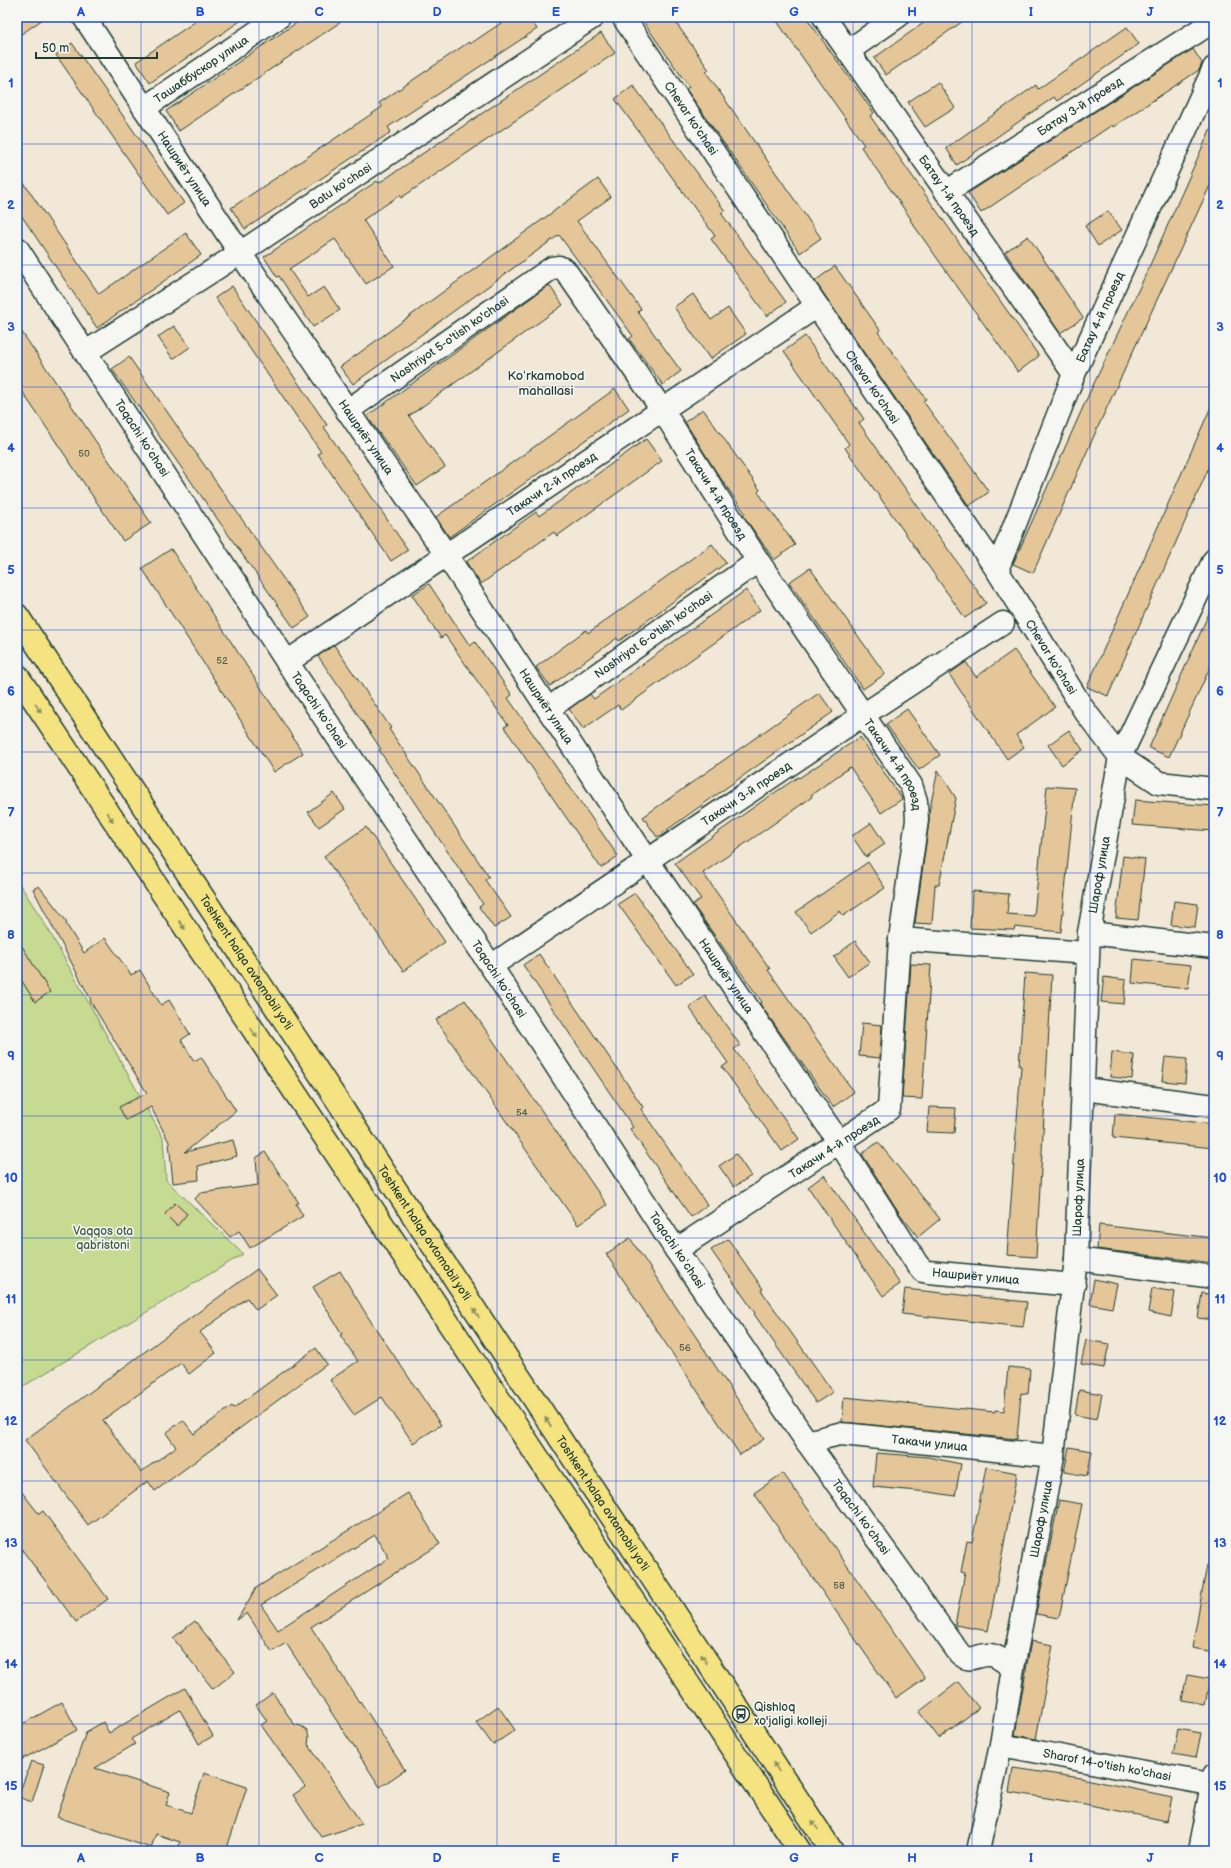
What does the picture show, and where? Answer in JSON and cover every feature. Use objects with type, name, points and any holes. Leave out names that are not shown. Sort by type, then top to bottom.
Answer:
[{"type":"highway","name":"Toshkent halqa avtomobil yo'li","points":[[17,615],[832,1851]]},
{"type":"highway","points":[[17,675],[800,1851]]},
{"type":"highway","points":[[487,1382],[511,1366]]},
{"type":"street","name":"Нашриёт улица","points":[[84,17],[240,253],[447,556],[648,860],[839,1142],[924,1271],[1074,1285]]},
{"type":"street","name":"Ташаббускор улица","points":[[144,108],[279,17]]},
{"type":"street","name":"Batu ko'chasi","points":[[86,352],[240,253],[593,17]]},
{"type":"street","name":"Chevar ko'chasi","points":[[623,17],[817,306],[997,570],[1084,710],[1120,757],[1159,783],[1214,788]]},
{"type":"street","name":"Батау 1-й проезд","points":[[824,17],[1074,374]]},
{"type":"street","points":[[848,51],[898,17]]},
{"type":"street","name":"Батау 3-й проезд","points":[[946,192],[1214,21]]},
{"type":"street","name":"Батау 4-й проезд","points":[[997,570],[1074,374],[1214,68]]},
{"type":"street","name":"Taqachi koʻchasi","points":[[17,248],[287,662],[491,966],[676,1250],[807,1442],[959,1653],[964,1658],[970,1659],[988,1654],[1013,1668]]},
{"type":"street","name":"Такачи 4-й проезд","points":[[552,268],[559,266],[565,270],[574,281],[663,411],[758,560],[911,785],[916,801],[917,820],[900,939],[889,1109],[676,1250]]},
{"type":"street","name":"Nashriyot 5-o'tish ko'chasi","points":[[347,411],[552,268]]},
{"type":"street","name":"Такачи 2-й проезд","points":[[287,662],[663,411],[817,306]]},
{"type":"street","name":"Nashriyot 6-o'tish ko'chasi","points":[[548,709],[758,560]]},
{"type":"street","name":"Шароф улица","points":[[978,1851],[1001,1745],[1013,1668],[1053,1456],[1076,1259],[1084,1090],[1088,943],[1120,757],[1214,560]]},
{"type":"street","name":"Такачи 3-й проезд","points":[[491,966],[863,715],[1003,623]]},
{"type":"street","points":[[900,939],[1214,947]]},
{"type":"street","points":[[1084,1090],[1214,1106]]},
{"type":"street","points":[[1076,1259],[1214,1277]]},
{"type":"street","name":"Такачи улица","points":[[807,1442],[838,1434],[1053,1456]]},
{"type":"street","name":"Sharof 14-o'tish ko'chasi","points":[[1001,1745],[1213,1782]]},
{"type":"street","points":[[1199,1851],[1213,1782]]},
{"type":"green space","name":"Vaqqos ota qabristoni","points":[[17,880],[47,927],[163,1138],[166,1180],[243,1254],[17,1390]]},
{"type":"building","points":[[17,17],[46,17],[17,37]]},
{"type":"building","points":[[202,17],[246,17],[150,83],[136,62]]},
{"type":"building","points":[[305,17],[348,17],[179,131],[166,111]]},
{"type":"building","points":[[510,17],[529,17],[537,29],[388,127],[391,132],[245,229],[231,208],[382,107],[379,103],[469,42],[470,44]]},
{"type":"building","points":[[640,17],[672,17],[709,70],[706,72],[821,238],[800,253],[686,89],[689,87]]},
{"type":"building","points":[[774,17],[806,17],[874,113],[870,116],[1039,356],[1018,372],[910,220],[911,219],[861,147],[864,145]]},
{"type":"building","points":[[932,17],[969,17],[886,75],[874,58]]},
{"type":"building","points":[[1127,27],[1139,44],[1057,101],[1054,97],[957,165],[946,148],[1036,85],[1038,89]]},
{"type":"building","points":[[601,33],[615,53],[401,198],[400,195],[363,220],[394,266],[366,284],[335,239],[289,269],[308,297],[324,287],[340,310],[313,327],[279,276],[277,277],[264,257],[377,181],[379,183]]},
{"type":"building","points":[[72,43],[184,203],[167,215],[56,55]]},
{"type":"building","points":[[1193,49],[1202,63],[1199,70],[1113,127],[1112,125],[981,213],[968,193]]},
{"type":"building","points":[[938,82],[955,108],[925,127],[908,102]]},
{"type":"building","points":[[633,85],[725,211],[721,213],[786,302],[767,316],[711,239],[715,236],[615,99]]},
{"type":"building","points":[[1214,121],[1214,177],[1097,429],[1033,573],[1013,564],[1088,396],[1146,274]]},
{"type":"building","points":[[17,173],[99,294],[186,233],[201,255],[97,328],[17,209]]},
{"type":"building","points":[[598,179],[611,197],[577,221],[641,309],[638,312],[681,371],[663,385],[629,339],[633,336],[559,235],[353,384],[340,367]]},
{"type":"building","points":[[1108,211],[1122,230],[1098,246],[1085,226]]},
{"type":"building","points":[[1028,236],[1083,318],[1060,333],[1005,252]]},
{"type":"building","points":[[835,266],[880,330],[878,332],[926,399],[923,401],[989,492],[969,506],[815,281]]},
{"type":"building","points":[[549,285],[563,305],[409,416],[445,467],[417,486],[367,416]]},
{"type":"building","points":[[232,286],[327,425],[324,427],[408,550],[391,561],[318,454],[321,452],[215,298]]},
{"type":"building","points":[[693,294],[711,320],[728,308],[746,334],[710,359],[674,307]]},
{"type":"building","points":[[17,325],[151,523],[123,541],[17,384]]},
{"type":"building","points":[[174,326],[190,347],[173,359],[158,337]]},
{"type":"building","points":[[805,336],[864,419],[859,423],[986,603],[965,618],[845,448],[849,444],[784,351]]},
{"type":"building","points":[[129,357],[310,617],[294,628],[112,369]]},
{"type":"building","points":[[615,389],[629,409],[449,537],[436,517]]},
{"type":"building","points":[[1214,400],[1214,456],[1108,696],[1087,687]]},
{"type":"building","points":[[703,409],[760,490],[758,492],[795,545],[774,560],[743,515],[745,513],[717,473],[685,422]]},
{"type":"building","points":[[646,439],[662,461],[557,536],[554,532],[481,584],[466,562],[536,512],[539,516]]},
{"type":"building","points":[[712,544],[726,563],[619,641],[617,638],[550,686],[536,667],[586,630],[588,633]]},
{"type":"building","points":[[171,549],[303,753],[274,772],[142,568]]},
{"type":"building","points":[[810,568],[885,674],[863,689],[789,582]]},
{"type":"building","points":[[429,584],[470,646],[475,642],[512,695],[508,698],[618,856],[601,868],[504,727],[508,725],[445,635],[441,638],[412,595]]},
{"type":"building","points":[[746,590],[760,610],[621,710],[618,705],[583,729],[569,709],[590,694],[594,699]]},
{"type":"building","points":[[1214,602],[1214,659],[1169,757],[1149,748]]},
{"type":"building","points":[[334,645],[391,728],[389,729],[489,877],[485,880],[511,917],[494,928],[479,907],[483,904],[379,750],[381,749],[318,656]]},
{"type":"building","points":[[1014,650],[1055,707],[1016,735],[1024,747],[1007,759],[949,674],[966,662],[976,677]]},
{"type":"building","points":[[819,693],[833,712],[657,837],[643,817]]},
{"type":"building","points":[[907,709],[940,755],[919,770],[886,724]]},
{"type":"building","points":[[1069,730],[1083,750],[1062,765],[1048,745]]},
{"type":"building","points":[[860,737],[902,799],[881,813],[850,767],[811,795],[812,797],[703,873],[770,969],[768,970],[854,1092],[833,1107],[760,1004],[762,1002],[693,905],[701,899],[675,863],[761,802]]},
{"type":"building","points":[[938,770],[956,798],[939,885],[935,885],[932,924],[915,923],[929,822],[929,812]]},
{"type":"building","points":[[1047,786],[1075,788],[1061,932],[1015,927],[1014,930],[970,928],[972,891],[1009,894],[1007,914],[1034,916]]},
{"type":"building","points":[[334,793],[345,809],[319,827],[308,812]]},
{"type":"building","points":[[1135,800],[1214,806],[1214,831],[1132,825]]},
{"type":"building","points":[[871,823],[885,844],[866,857],[852,836]]},
{"type":"building","points":[[366,827],[445,942],[403,971],[324,856]]},
{"type":"building","points":[[1123,856],[1145,859],[1138,920],[1116,918]]},
{"type":"building","points":[[868,862],[885,888],[843,916],[840,911],[811,932],[796,912]]},
{"type":"building","points":[[39,886],[67,922],[66,924],[84,953],[105,938],[131,975],[140,970],[161,1005],[169,1000],[190,1034],[181,1040],[194,1061],[201,1057],[236,1111],[185,1152],[233,1140],[237,1156],[198,1166],[199,1180],[173,1183],[169,1142],[151,1107],[126,1120],[119,1107],[147,1093],[90,1001],[91,1000],[33,889]]},
{"type":"building","points":[[635,893],[693,974],[676,985],[618,904]]},
{"type":"building","points":[[1174,901],[1198,904],[1195,927],[1171,925]]},
{"type":"building","points":[[17,938],[50,992],[35,1002],[17,973]]},
{"type":"building","points":[[855,941],[870,962],[848,977],[834,957]]},
{"type":"building","points":[[539,954],[643,1107],[641,1109],[707,1205],[691,1217],[630,1129],[633,1127],[523,965]]},
{"type":"building","points":[[1134,959],[1191,965],[1188,989],[1132,983]]},
{"type":"building","points":[[911,964],[931,965],[922,1099],[902,1098]]},
{"type":"building","points":[[1025,973],[1052,975],[1036,1257],[1007,1255],[1021,1066],[1019,1066]]},
{"type":"building","points":[[1104,977],[1126,980],[1124,1004],[1101,1002]]},
{"type":"building","points":[[705,996],[740,1045],[734,1049],[799,1139],[782,1151],[722,1067],[728,1063],[689,1007]]},
{"type":"building","points":[[465,1000],[607,1205],[578,1225],[436,1020]]},
{"type":"building","points":[[862,1023],[882,1025],[880,1058],[859,1056]]},
{"type":"building","points":[[1112,1052],[1134,1055],[1132,1079],[1110,1077]]},
{"type":"building","points":[[1165,1057],[1187,1059],[1185,1083],[1162,1081]]},
{"type":"building","points":[[929,1107],[956,1108],[954,1133],[927,1132]]},
{"type":"building","points":[[1115,1114],[1214,1124],[1214,1148],[1113,1138]]},
{"type":"building","points":[[878,1142],[940,1219],[918,1237],[900,1214],[862,1154]]},
{"type":"building","points":[[265,1152],[299,1203],[296,1204],[303,1216],[250,1248],[239,1231],[230,1237],[195,1199],[200,1193],[258,1185],[256,1158]]},
{"type":"building","points":[[736,1154],[751,1176],[734,1187],[719,1166]]},
{"type":"building","points":[[824,1175],[900,1284],[883,1296],[808,1187]]},
{"type":"building","points":[[175,1203],[187,1214],[177,1226],[165,1214]]},
{"type":"building","points":[[1099,1225],[1214,1238],[1213,1263],[1097,1249]]},
{"type":"building","points":[[630,1238],[764,1439],[740,1455],[606,1254]]},
{"type":"building","points":[[728,1239],[763,1289],[761,1290],[833,1392],[816,1403],[711,1250]]},
{"type":"building","points":[[257,1269],[277,1295],[256,1310],[247,1298],[200,1332],[216,1353],[189,1374],[181,1363],[103,1420],[141,1472],[176,1447],[166,1433],[183,1420],[194,1434],[232,1406],[234,1408],[316,1348],[327,1364],[155,1491],[148,1481],[88,1525],[25,1440]]},
{"type":"building","points":[[340,1271],[368,1317],[441,1425],[413,1443],[382,1397],[354,1415],[330,1380],[358,1361],[340,1335],[342,1334],[313,1287]]},
{"type":"building","points":[[1094,1279],[1117,1284],[1112,1308],[1090,1304]]},
{"type":"building","points":[[1152,1288],[1175,1292],[1171,1317],[1148,1312]]},
{"type":"building","points":[[905,1289],[1027,1302],[1023,1327],[902,1314]]},
{"type":"building","points":[[1202,1293],[1214,1295],[1214,1320],[1198,1318]]},
{"type":"building","points":[[1086,1340],[1109,1344],[1104,1368],[1081,1364]]},
{"type":"building","points":[[1008,1367],[1030,1369],[1028,1394],[1021,1393],[1017,1439],[842,1422],[844,1397],[995,1412],[995,1410],[1004,1411]]},
{"type":"building","points":[[1079,1390],[1102,1394],[1097,1419],[1075,1415]]},
{"type":"building","points":[[1069,1447],[1092,1451],[1087,1476],[1064,1472]]},
{"type":"building","points":[[876,1453],[928,1457],[961,1464],[955,1496],[873,1487]]},
{"type":"building","points":[[986,1467],[1017,1473],[988,1631],[955,1625],[965,1573],[961,1572],[967,1541],[972,1542]]},
{"type":"building","points":[[783,1473],[925,1678],[896,1698],[754,1493]]},
{"type":"building","points":[[17,1486],[39,1514],[43,1511],[108,1599],[76,1622],[17,1543]]},
{"type":"building","points":[[408,1493],[440,1544],[311,1627],[405,1770],[380,1787],[286,1643],[272,1652],[247,1613],[237,1620],[256,1588]],"holes":[[[375,1535],[389,1558],[278,1630],[261,1605]]]},
{"type":"building","points":[[1059,1500],[1082,1504],[1059,1618],[1036,1614]]},
{"type":"building","points":[[1207,1565],[1214,1566],[1214,1652],[1192,1648]]},
{"type":"building","points":[[195,1621],[235,1672],[213,1689],[173,1638]]},
{"type":"building","points":[[1031,1641],[1053,1645],[1036,1739],[1015,1735]]},
{"type":"building","points":[[1187,1675],[1210,1679],[1205,1704],[1182,1700]]},
{"type":"building","points":[[958,1682],[979,1708],[939,1738],[919,1712]]},
{"type":"building","points":[[185,1688],[213,1736],[199,1744],[180,1710],[131,1739],[135,1744],[95,1768],[170,1792],[166,1805],[191,1813],[204,1773],[247,1787],[226,1851],[177,1851],[180,1842],[156,1834],[151,1848],[57,1817],[86,1732],[103,1722],[109,1733]]},
{"type":"building","points":[[273,1693],[294,1724],[307,1730],[309,1737],[308,1744],[362,1824],[321,1837],[293,1795],[305,1787],[261,1725],[267,1721],[256,1705]]},
{"type":"building","points":[[62,1702],[77,1730],[17,1762],[17,1727]]},
{"type":"building","points":[[498,1706],[515,1730],[493,1745],[476,1722]]},
{"type":"building","points":[[1178,1729],[1201,1733],[1196,1758],[1173,1754]]},
{"type":"building","points":[[31,1761],[44,1765],[32,1802],[18,1797]]},
{"type":"building","points":[[1013,1768],[1081,1778],[1172,1797],[1167,1821],[1085,1804],[1009,1792]]},
{"type":"place","name":"Qishloq xo'jaligi kolleji","points":[[741,1714]]},
{"type":"district","name":"Koʻrkamobod mahallasi","points":[[546,382]]}]
